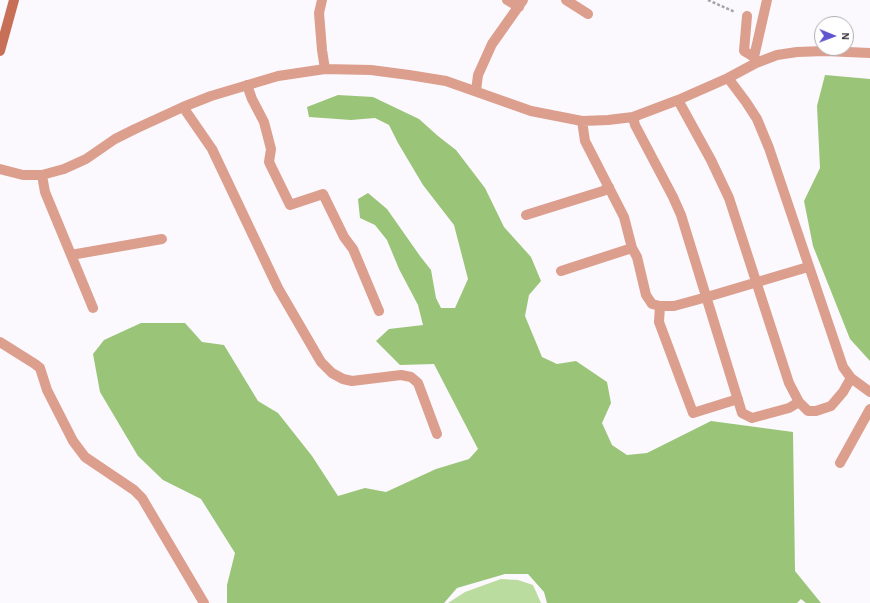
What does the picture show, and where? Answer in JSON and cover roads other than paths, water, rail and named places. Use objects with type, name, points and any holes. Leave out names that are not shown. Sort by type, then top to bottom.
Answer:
[{"type":"street","points":[[0,51],[14,0]]},
{"type":"street","points":[[322,0],[319,13],[325,69]]},
{"type":"street","points":[[476,91],[478,75],[492,44],[521,4],[506,0]]},
{"type":"street","points":[[566,0],[588,14]]},
{"type":"street","points":[[755,60],[767,0]]},
{"type":"street","points":[[747,16],[744,51],[755,60]]},
{"type":"street","points":[[0,169],[23,175],[42,175],[64,169],[86,159],[116,139],[135,129],[211,96],[278,76],[325,69],[371,70],[409,74],[446,81],[531,111],[582,121],[633,117],[678,100],[728,78],[755,60],[776,55],[797,52],[825,51],[870,53]]},
{"type":"street","points":[[728,78],[757,119],[769,148],[843,367],[851,378],[870,392]]},
{"type":"street","points":[[247,85],[252,99],[264,122],[271,149],[269,162],[290,205],[322,194],[344,236],[353,249],[379,311]]},
{"type":"street","points":[[678,100],[711,160],[729,198],[789,383],[799,402],[808,411],[816,411],[831,406],[844,392],[851,378]]},
{"type":"street","points":[[183,107],[212,149],[278,288],[321,362],[332,373],[343,379],[352,381],[401,375],[411,377],[418,383],[437,434]]},
{"type":"street","points":[[633,117],[635,125],[681,215],[742,413],[752,418],[789,408],[799,402]]},
{"type":"street","points":[[582,121],[585,141],[624,217],[632,248],[637,257],[646,295],[652,304],[660,306],[674,306],[808,267]]},
{"type":"street","points":[[42,175],[45,192],[92,308]]},
{"type":"street","points":[[526,215],[609,187]]},
{"type":"street","points":[[71,255],[162,239]]},
{"type":"street","points":[[561,271],[632,248]]},
{"type":"street","points":[[660,306],[659,322],[693,413],[738,399]]},
{"type":"street","points":[[0,342],[40,368],[47,390],[73,441],[85,457],[134,490],[142,498],[204,603]]},
{"type":"street","points":[[840,463],[870,409]]}]
